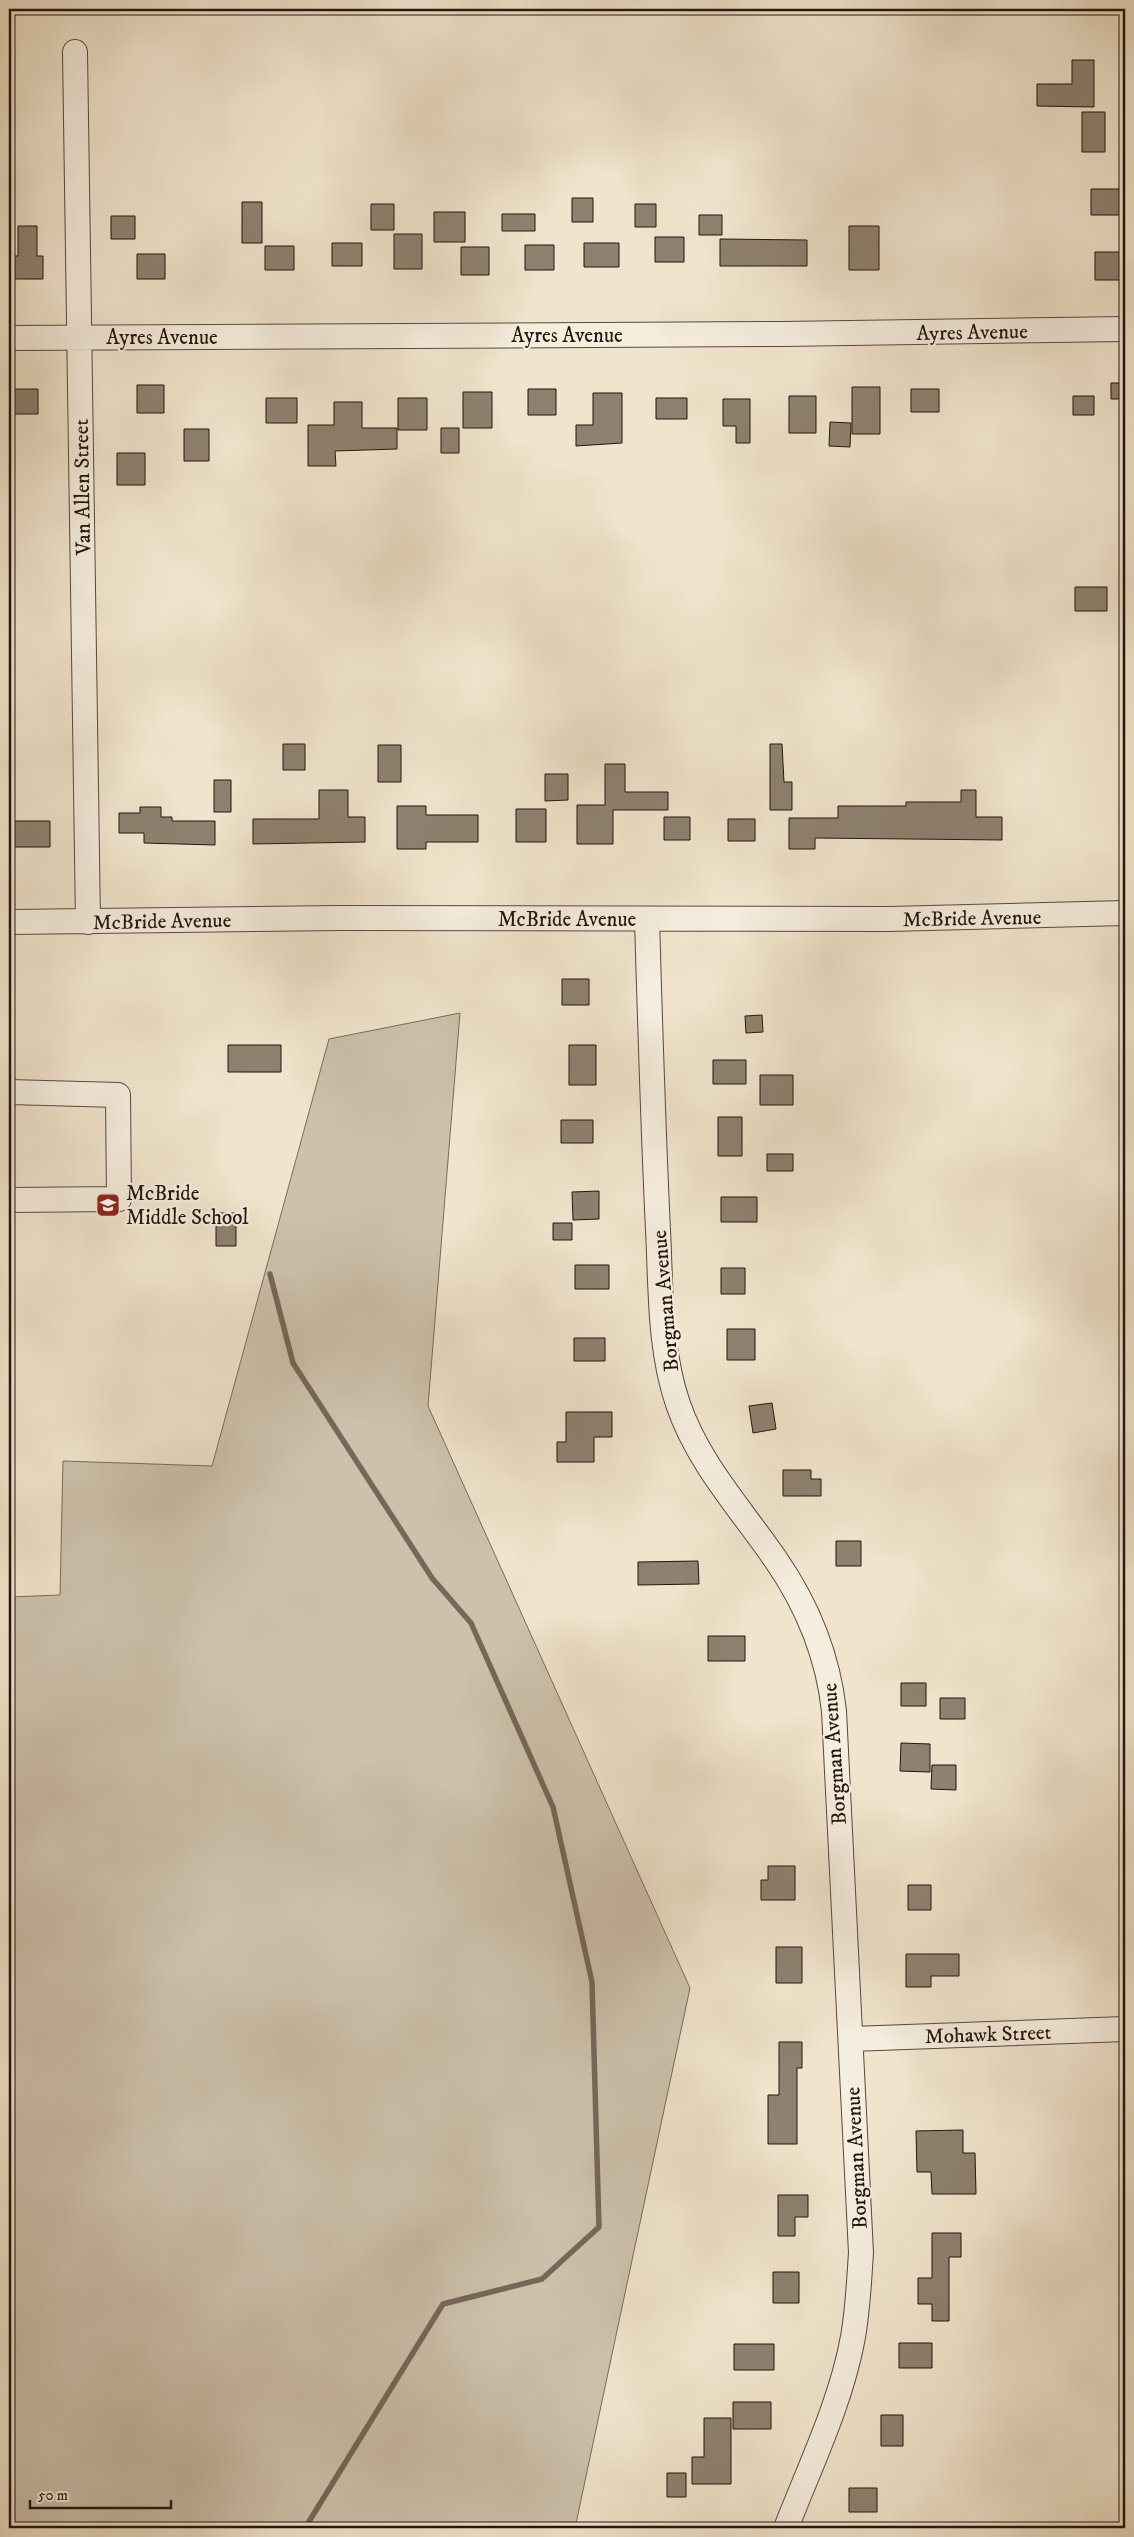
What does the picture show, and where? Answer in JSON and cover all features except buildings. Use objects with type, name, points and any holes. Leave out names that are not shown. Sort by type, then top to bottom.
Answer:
[{"type":"street","name":"Van Allen Street","points":[[74,52],[88,922]]},
{"type":"street","name":"Ayres Avenue","points":[[9,338],[772,334],[1125,329]]},
{"type":"street","name":"McBride Avenue","points":[[9,922],[340,918],[889,920],[1125,913]]},
{"type":"street","name":"Borgman Avenue","points":[[647,920],[654,1154],[663,1332],[667,1364],[677,1402],[696,1446],[791,1584],[811,1624],[827,1667],[834,1711],[861,2253],[858,2298],[852,2338],[840,2388],[786,2528]]},
{"type":"street","points":[[9,1092],[118,1095],[119,1199],[9,1200]]},
{"type":"street","name":"Mohawk Street","points":[[851,2039],[1125,2029]]},
{"type":"shaded area","points":[[897,9],[1101,9],[970,13]]},
{"type":"shaded area","points":[[460,1013],[428,1406],[690,1988],[575,2528],[9,2528],[9,1597],[60,1595],[63,1461],[212,1466],[329,1039]]},
{"type":"waterway","points":[[270,1274],[293,1363],[432,1578],[471,1623],[553,1807],[592,1982],[599,2227],[542,2279],[443,2304],[305,2528]]},
{"type":"place","name":"McBride Middle School","points":[[108,1205]]}]
